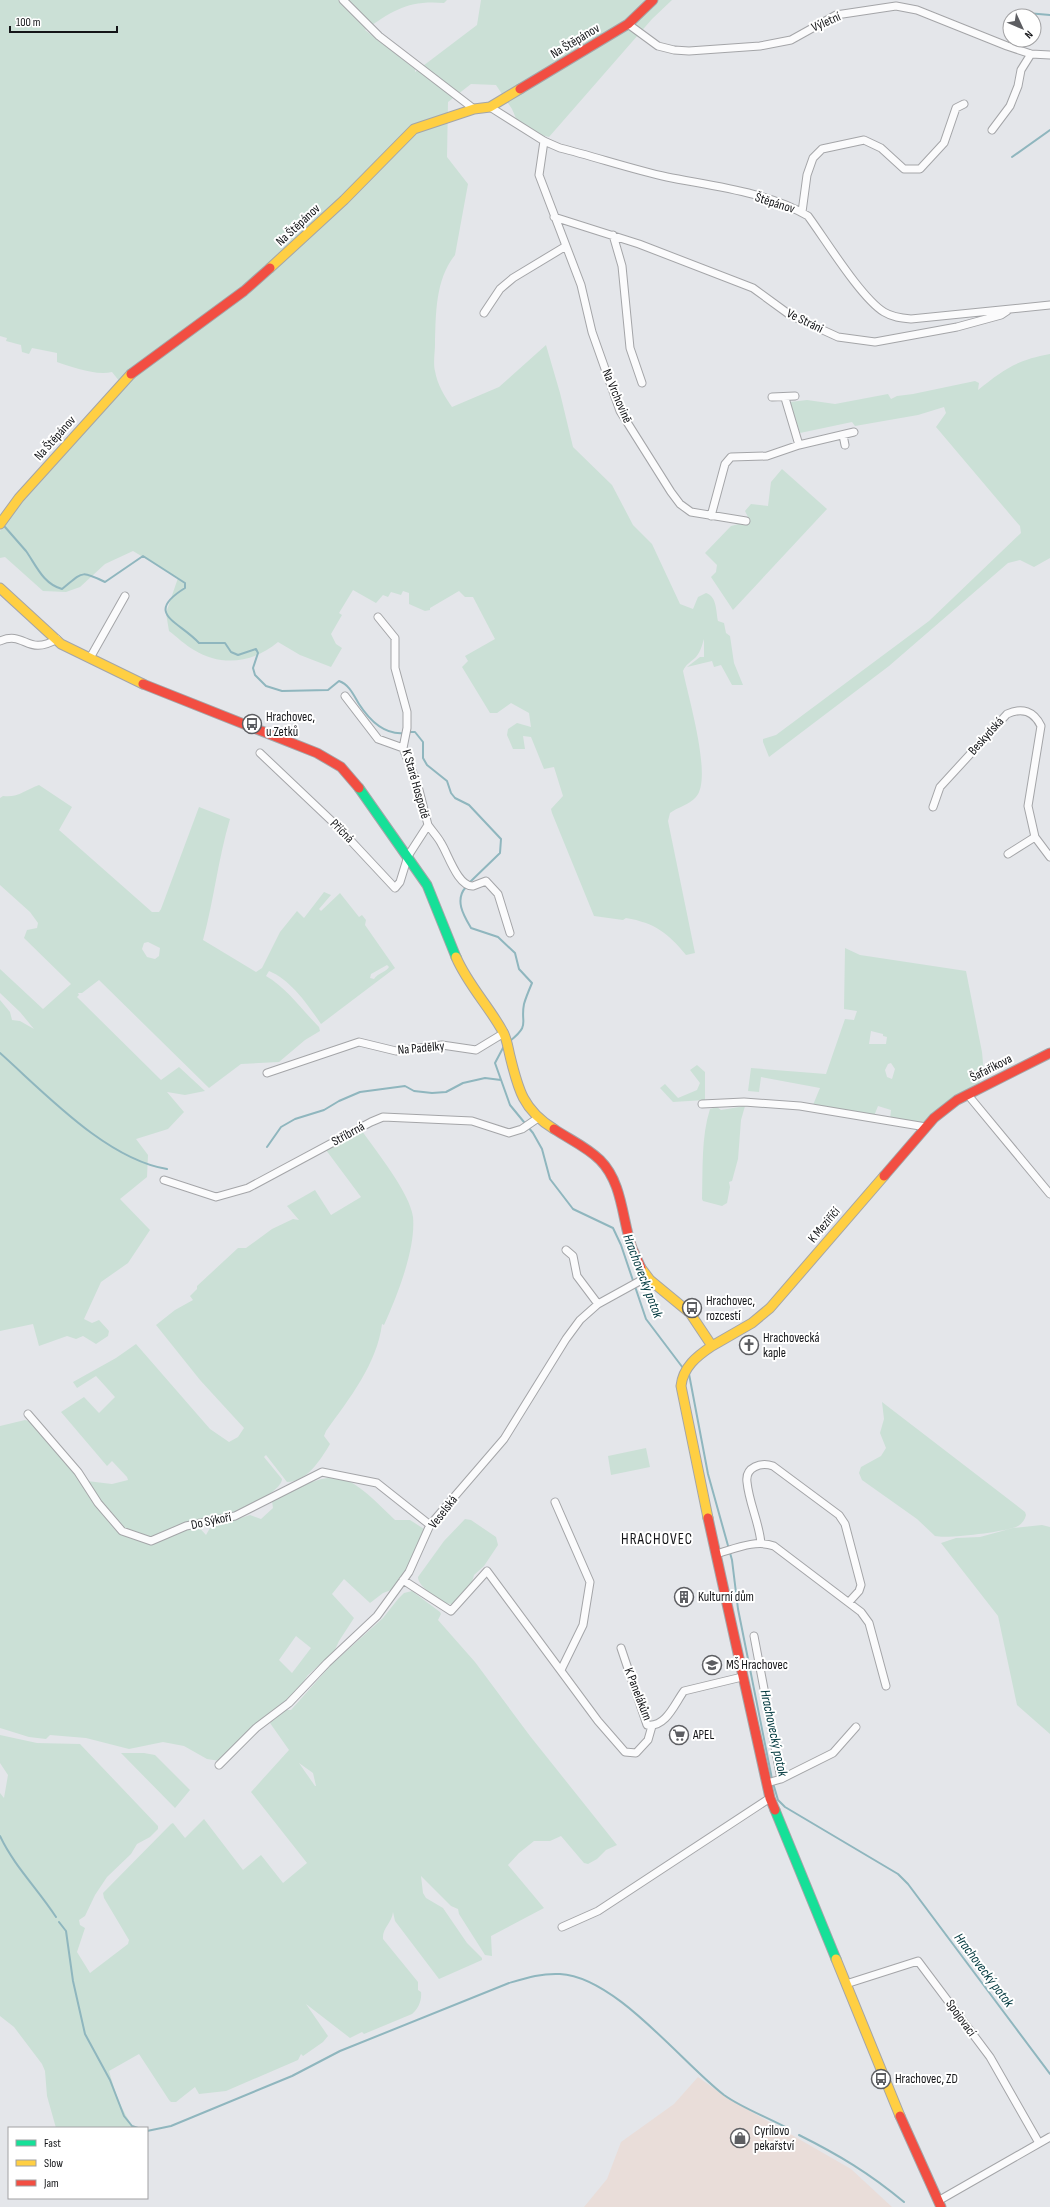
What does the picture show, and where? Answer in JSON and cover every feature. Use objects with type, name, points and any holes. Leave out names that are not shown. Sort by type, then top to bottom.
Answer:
[{"type":"street","points":[[343,0],[379,36],[474,109]]},
{"type":"street","name":"Na Štěpánov","points":[[0,524],[19,498],[125,378],[244,291],[338,205],[414,129],[474,109],[490,107],[628,24],[653,0]]},
{"type":"street","name":"Výletní","points":[[628,24],[658,46],[674,50],[689,51],[760,46],[791,40],[836,15],[896,6],[917,10],[1031,54],[1050,55]]},
{"type":"street","points":[[992,130],[1010,106],[1018,86],[1021,70],[1031,54]]},
{"type":"street","points":[[802,212],[807,175],[813,158],[822,149],[864,140],[881,148],[904,169],[920,169],[944,143],[956,108],[964,104]]},
{"type":"street","name":"Štěpánov","points":[[490,107],[544,141],[560,148],[665,176],[724,188],[786,204],[802,212],[808,216],[856,282],[875,305],[884,312],[897,317],[911,319],[1050,305]]},
{"type":"street","name":"Na Vrchovině","points":[[544,141],[539,175],[581,285],[592,332],[620,411],[680,504],[691,512],[746,521]]},
{"type":"street","name":"Ve Stráni","points":[[554,217],[613,236],[753,288],[790,315],[845,338],[875,342],[957,327],[1001,315],[1008,310]]},
{"type":"street","points":[[613,236],[622,266],[630,348],[642,383]]},
{"type":"street","points":[[484,313],[500,289],[513,278],[566,246]]},
{"type":"street","points":[[772,398],[795,396]]},
{"type":"street","points":[[785,398],[799,445]]},
{"type":"street","points":[[711,516],[725,464],[728,459],[735,456],[767,456],[799,445],[854,432]]},
{"type":"street","points":[[843,435],[845,445]]},
{"type":"street","points":[[0,588],[57,639],[130,679],[330,758],[341,766],[359,788],[428,886],[462,971],[505,1036],[515,1077],[525,1104],[535,1121],[601,1161],[611,1177],[620,1200],[632,1248],[647,1277],[690,1313],[712,1346]]},
{"type":"street","points":[[90,658],[125,596]]},
{"type":"street","name":"K Staré Hospodě","points":[[378,617],[395,638],[396,668],[407,712],[407,728],[404,748],[418,786],[428,826],[408,856]]},
{"type":"street","points":[[0,641],[8,637],[19,639],[37,647],[47,646],[57,639]]},
{"type":"street","points":[[345,696],[378,739],[404,748]]},
{"type":"street","name":"Beskydská","points":[[933,807],[940,787],[1007,714],[1022,710],[1030,712],[1041,726],[1028,806],[1035,837],[1050,857]]},
{"type":"street","name":"Příčná","points":[[260,753],[338,826],[395,888],[400,882],[408,856]]},
{"type":"street","points":[[428,826],[441,841],[456,874],[468,885],[486,881],[498,894],[510,933]]},
{"type":"street","points":[[1008,854],[1035,837]]},
{"type":"street","name":"Na Padělky","points":[[267,1073],[359,1042],[396,1051],[442,1045],[476,1050],[505,1036]]},
{"type":"street","name":"Šafaříkova","points":[[946,1109],[968,1095],[1050,1053]]},
{"type":"street","points":[[968,1095],[1050,1194]]},
{"type":"street","points":[[702,1104],[744,1102],[800,1106],[926,1127]]},
{"type":"street","name":"K Meziříčí","points":[[720,1553],[682,1391],[686,1370],[712,1346],[752,1323],[770,1308],[926,1127],[946,1109]]},
{"type":"street","name":"Stříbrná","points":[[164,1180],[216,1197],[248,1188],[383,1117],[472,1121],[509,1133],[523,1128],[535,1121]]},
{"type":"street","points":[[566,1250],[573,1256],[576,1276],[598,1304]]},
{"type":"street","name":"Veselská","points":[[219,1766],[256,1728],[289,1703],[327,1663],[377,1616],[409,1572],[430,1525],[504,1439],[566,1339],[580,1320],[598,1304],[635,1286],[647,1277]]},
{"type":"street","name":"Do Sýkoří","points":[[28,1414],[78,1472],[98,1503],[122,1531],[151,1541],[186,1526],[235,1516],[322,1472],[377,1483],[430,1525]]},
{"type":"street","points":[[761,1543],[746,1481],[751,1470],[757,1466],[766,1464],[773,1466],[839,1515],[846,1524],[861,1585],[859,1591],[849,1602]]},
{"type":"street","points":[[555,1502],[590,1582],[583,1625],[560,1670]]},
{"type":"street","points":[[774,1781],[742,1677],[720,1553],[761,1543],[774,1546],[849,1602],[867,1617],[886,1686]]},
{"type":"street","points":[[403,1580],[451,1611],[487,1571],[598,1721],[625,1752],[636,1753],[648,1740],[652,1726]]},
{"type":"street","points":[[754,1636],[774,1781],[770,1798],[918,2161],[939,2204],[1050,2137]]},
{"type":"street","name":"K Panelákům","points":[[621,1648],[647,1725],[652,1726],[669,1716],[684,1691],[742,1677]]},
{"type":"street","points":[[774,1781],[833,1754],[856,1727]]},
{"type":"street","points":[[562,1927],[598,1911],[770,1798]]},
{"type":"street","name":"Spojovací","points":[[846,1984],[918,1961],[990,2057],[1039,2143]]},
{"type":"shaded area","points":[[698,2077],[726,2097],[851,2169],[892,2207],[584,2207],[607,2179],[621,2142],[674,2104]]},
{"type":"green space","points":[[0,0],[447,0],[444,3],[421,3],[402,8],[384,17],[365,30],[415,69],[415,72],[477,25],[481,0],[672,0],[652,19],[549,137],[521,130],[512,109],[496,85],[471,84],[448,102],[447,157],[468,184],[455,255],[448,265],[440,286],[436,309],[434,365],[439,385],[452,407],[499,387],[546,345],[560,393],[573,447],[612,485],[633,525],[652,544],[680,604],[693,609],[698,597],[706,593],[710,595],[714,601],[718,621],[724,623],[726,633],[730,636],[734,663],[743,685],[732,685],[721,665],[714,667],[712,661],[687,667],[700,657],[704,657],[704,639],[698,655],[683,671],[694,717],[701,756],[701,787],[693,800],[670,813],[668,821],[695,953],[686,955],[667,935],[645,923],[626,918],[623,920],[594,916],[552,813],[551,809],[563,796],[554,767],[544,769],[531,737],[523,736],[525,749],[513,749],[507,735],[508,729],[517,723],[531,727],[529,713],[511,703],[497,713],[490,713],[462,667],[468,661],[465,656],[495,639],[473,597],[465,597],[459,591],[430,608],[430,610],[425,611],[409,604],[409,593],[403,591],[401,595],[391,592],[388,597],[383,595],[376,603],[353,590],[339,613],[342,615],[331,634],[336,644],[342,648],[331,667],[300,655],[278,642],[268,649],[248,658],[226,660],[215,659],[194,650],[169,631],[166,613],[178,578],[133,551],[105,564],[80,587],[66,592],[43,591],[5,557],[0,558],[0,531],[22,502],[124,387],[112,372],[92,372],[57,362],[57,353],[32,348],[29,354],[22,352],[21,345],[6,341],[7,338],[0,336]]},
{"type":"green space","points":[[1050,354],[1050,558],[1034,567],[1020,560],[1008,563],[889,666],[769,757],[763,739],[776,735],[929,621],[1021,533],[1020,526],[936,427],[946,413],[944,407],[918,415],[855,426],[852,422],[800,433],[790,402],[807,400],[835,404],[888,394],[891,399],[897,396],[975,381],[979,383],[978,390],[1011,366],[1028,359]]},
{"type":"green space","points":[[782,469],[827,509],[733,610],[711,577],[716,572],[717,565],[705,553],[731,526],[750,521],[745,511],[751,504],[768,506],[771,482]]},
{"type":"green space","points":[[39,785],[72,807],[59,830],[152,912],[159,912],[161,909],[199,807],[230,819],[222,849],[203,940],[256,972],[262,968],[280,932],[297,911],[304,918],[324,892],[331,895],[319,909],[321,911],[340,893],[359,917],[362,915],[366,920],[365,925],[395,968],[321,1024],[305,1001],[292,987],[285,980],[269,971],[266,976],[288,993],[319,1027],[320,1031],[305,1040],[279,1062],[241,1064],[209,1088],[99,980],[82,993],[78,993],[79,995],[77,997],[161,1080],[179,1067],[205,1091],[185,1095],[167,1092],[184,1112],[168,1129],[136,1139],[148,1155],[147,1177],[120,1199],[150,1230],[128,1263],[101,1282],[84,1319],[92,1323],[99,1320],[109,1331],[108,1336],[96,1344],[83,1336],[76,1339],[67,1336],[39,1346],[33,1324],[0,1331],[0,1000],[10,1012],[12,1020],[20,1021],[34,1029],[20,1012],[0,993],[0,969],[43,1009],[71,984],[24,938],[27,930],[37,928],[38,923],[30,912],[0,885],[0,798],[3,796],[17,795]],"holes":[[[148,942],[160,948],[159,956],[155,959],[147,957],[142,949],[144,943]],[[387,965],[389,967],[386,970],[374,979],[370,978],[371,974]]]},
{"type":"green space","points":[[845,948],[860,955],[966,971],[982,1052],[984,1074],[979,1083],[956,1095],[921,1125],[890,1120],[891,1110],[878,1106],[874,1116],[813,1105],[820,1088],[761,1077],[759,1092],[748,1091],[751,1068],[826,1074],[845,1019],[854,1020],[857,1011],[844,1009]],"holes":[[[871,1031],[883,1034],[883,1036],[887,1037],[886,1044],[869,1044]],[[891,1063],[895,1069],[892,1079],[887,1077],[885,1070],[888,1064]]]},
{"type":"green space","points":[[697,1065],[705,1072],[705,1100],[673,1102],[660,1088],[665,1084],[678,1098],[697,1090],[700,1083],[690,1070]]},
{"type":"green space","points":[[745,1106],[741,1120],[738,1159],[732,1181],[729,1182],[730,1187],[727,1203],[722,1206],[703,1201],[704,1142],[710,1109],[717,1107],[721,1110]]},
{"type":"green space","points":[[362,1131],[392,1172],[406,1196],[411,1207],[413,1230],[409,1258],[400,1287],[384,1325],[382,1324],[379,1339],[368,1367],[353,1394],[326,1431],[324,1436],[330,1444],[313,1469],[301,1478],[287,1482],[266,1455],[264,1457],[282,1479],[276,1489],[261,1500],[237,1512],[223,1517],[195,1523],[206,1535],[210,1528],[250,1515],[261,1519],[273,1508],[272,1501],[276,1498],[315,1481],[329,1478],[341,1479],[352,1483],[364,1491],[395,1520],[410,1520],[424,1529],[424,1535],[410,1564],[394,1589],[383,1593],[370,1603],[344,1579],[332,1594],[354,1618],[339,1641],[334,1652],[308,1675],[295,1694],[220,1761],[207,1759],[184,1746],[163,1742],[129,1749],[86,1738],[50,1735],[46,1739],[29,1737],[0,1728],[0,1426],[25,1420],[33,1422],[87,1481],[112,1484],[128,1480],[112,1461],[107,1466],[61,1412],[84,1397],[99,1413],[115,1397],[96,1376],[77,1388],[73,1382],[116,1358],[136,1344],[210,1429],[229,1442],[238,1437],[244,1428],[200,1380],[156,1325],[175,1310],[193,1300],[190,1296],[197,1289],[197,1286],[238,1248],[246,1248],[272,1229],[293,1219],[299,1220],[287,1206],[315,1190],[331,1215],[361,1197],[326,1150]],"holes":[[[296,1636],[311,1648],[292,1673],[279,1660]]]},
{"type":"green space","points":[[882,1402],[1025,1512],[1025,1519],[1020,1525],[1009,1529],[988,1533],[951,1537],[935,1536],[917,1519],[862,1480],[859,1473],[861,1467],[881,1456],[886,1448],[880,1433],[884,1419]]},
{"type":"green space","points":[[646,1448],[650,1467],[611,1475],[608,1456]]},
{"type":"green space","points":[[465,1519],[471,1520],[496,1537],[498,1545],[484,1566],[474,1575],[472,1582],[452,1604],[431,1594],[422,1585],[418,1577],[444,1541]]},
{"type":"green space","points":[[1042,1525],[1050,1527],[1050,1734],[1017,1705],[998,1616],[941,1543],[956,1538],[980,1537],[1013,1528]]},
{"type":"green space","points":[[412,1591],[440,1612],[441,1614],[438,1620],[475,1662],[530,1736],[617,1845],[606,1850],[597,1859],[588,1864],[584,1863],[561,1836],[550,1841],[534,1841],[519,1853],[508,1865],[544,1908],[491,1936],[492,1956],[485,1955],[459,1914],[458,1909],[451,1906],[421,1876],[423,1893],[426,1898],[443,1908],[467,1943],[482,1958],[482,1960],[439,1979],[395,1921],[393,1912],[384,1932],[383,1939],[418,1982],[418,1990],[421,1992],[421,1999],[418,2007],[412,2014],[364,2034],[362,2032],[350,2038],[306,2004],[328,2036],[323,2042],[303,2056],[301,2054],[298,2060],[226,2091],[199,2094],[195,2087],[176,2102],[171,2102],[169,2100],[139,2054],[109,2071],[119,2101],[133,2127],[56,2127],[47,2096],[45,2071],[42,2064],[14,2027],[0,2016],[0,1793],[4,1798],[8,1775],[0,1763],[0,1735],[37,1743],[80,1744],[158,1826],[158,1829],[150,1837],[137,1844],[131,1854],[107,1877],[95,1895],[85,1916],[79,1920],[80,1925],[85,1928],[77,1952],[90,1973],[128,1944],[129,1940],[104,1898],[103,1893],[171,1824],[173,1823],[185,1838],[204,1819],[243,1870],[261,1855],[283,1883],[307,1863],[251,1792],[289,1750],[270,1723],[286,1710],[291,1710],[331,1665],[383,1618],[404,1593]],"holes":[[[299,1763],[313,1773],[315,1786]]]},
{"type":"green space","points":[[121,1753],[144,1753],[155,1755],[190,1790],[175,1808]]},
{"type":"waterway","points":[[1042,14],[1050,15]]},
{"type":"waterway","points":[[1012,157],[1050,130]]},
{"type":"waterway","name":"Hrachovecký potok","points":[[5,527],[26,551],[45,578],[55,587],[62,589],[78,576],[86,574],[105,582],[143,556],[185,583],[185,588],[173,597],[167,604],[166,611],[175,623],[199,643],[225,643],[231,652],[238,655],[256,649],[258,653],[253,668],[255,675],[266,686],[282,691],[328,690],[339,681],[349,688],[363,710],[378,726],[390,732],[404,733]]},
{"type":"waterway","name":"Hrachovecký potok","points":[[408,732],[415,732],[423,742],[423,758],[427,765],[447,781],[451,793],[455,798],[469,805],[501,839],[500,853],[469,883]]},
{"type":"waterway","name":"Hrachovecký potok","points":[[466,887],[462,892],[460,903],[463,913],[471,928],[498,937],[515,953],[519,969],[532,983],[524,1004],[523,1027],[510,1041]]},
{"type":"waterway","name":"Hrachovecký potok","points":[[504,1046],[495,1063],[510,1105],[533,1133],[542,1149],[550,1179],[573,1209],[613,1228],[621,1245],[646,1319],[683,1368]]},
{"type":"waterway","points":[[0,1053],[57,1105],[99,1138],[144,1163],[167,1169]]},
{"type":"waterway","points":[[267,1147],[281,1127],[295,1119],[324,1110],[339,1101],[360,1092],[405,1086],[414,1091],[432,1093],[446,1092],[463,1083],[485,1078],[501,1080]]},
{"type":"waterway","name":"Hrachovecký potok","points":[[689,1374],[708,1474],[732,1560],[738,1609],[772,1779]]},
{"type":"waterway","name":"Hrachovecký potok","points":[[773,1783],[778,1800],[785,1807],[898,1874],[908,1884],[1050,2074]]},
{"type":"waterway","points":[[0,1836],[12,1857],[56,1917]]},
{"type":"waterway","points":[[59,1922],[66,1931],[73,1981],[85,2034],[110,2080],[124,2116],[132,2126],[135,2127]]},
{"type":"waterway","points":[[148,2131],[171,2126],[292,2076],[340,2051],[509,1983],[547,1974],[560,1974],[581,1979],[603,1990],[625,2005],[647,2023],[724,2095],[789,2129]]},
{"type":"waterway","points":[[799,2135],[853,2165],[904,2202]]},
{"type":"traffic: fast","points":[[359,788],[427,885],[456,957]]},
{"type":"traffic: fast","points":[[775,1810],[836,1959]]},
{"type":"traffic: slow","points":[[270,268],[344,200],[414,129],[474,109],[490,107],[520,89]]},
{"type":"traffic: slow","points":[[0,524],[19,498],[131,374]]},
{"type":"traffic: slow","points":[[0,588],[61,644],[143,684]]},
{"type":"traffic: slow","points":[[456,957],[466,977],[497,1022],[504,1035],[519,1089],[523,1098],[535,1114],[554,1129]]},
{"type":"traffic: slow","points":[[712,1346],[752,1323],[770,1308],[884,1176]]},
{"type":"traffic: slow","points":[[641,1268],[650,1280],[690,1313],[712,1346],[696,1358],[688,1368],[682,1379],[681,1386],[708,1518]]},
{"type":"traffic: slow","points":[[836,1959],[900,2116]]},
{"type":"traffic: jam","points":[[520,89],[628,24],[653,0]]},
{"type":"traffic: jam","points":[[131,374],[244,291],[270,268]]},
{"type":"traffic: jam","points":[[143,684],[317,753],[341,767],[359,788]]},
{"type":"traffic: jam","points":[[884,1176],[934,1118],[957,1100],[1050,1053]]},
{"type":"traffic: jam","points":[[554,1129],[589,1151],[608,1169],[618,1191],[632,1248],[641,1268]]},
{"type":"traffic: jam","points":[[708,1518],[770,1798],[775,1810]]},
{"type":"traffic: jam","points":[[900,2116],[941,2207]]},
{"type":"place","name":"Hrachovec, u Zetků","points":[[252,724]]},
{"type":"place","name":"Hrachovec, rozcestí","points":[[692,1308]]},
{"type":"place","name":"Hrachovecká kaple","points":[[749,1345]]},
{"type":"place","name":"Kulturní dům","points":[[684,1597]]},
{"type":"place","name":"MŠ Hrachovec","points":[[712,1665]]},
{"type":"place","name":"APEL","points":[[679,1735]]},
{"type":"place","name":"Hrachovec, ZD","points":[[881,2079]]},
{"type":"place","name":"Cyrilovo pekařství","points":[[740,2138]]},
{"type":"district","name":"HRACHOVEC","points":[[657,1539]]}]
